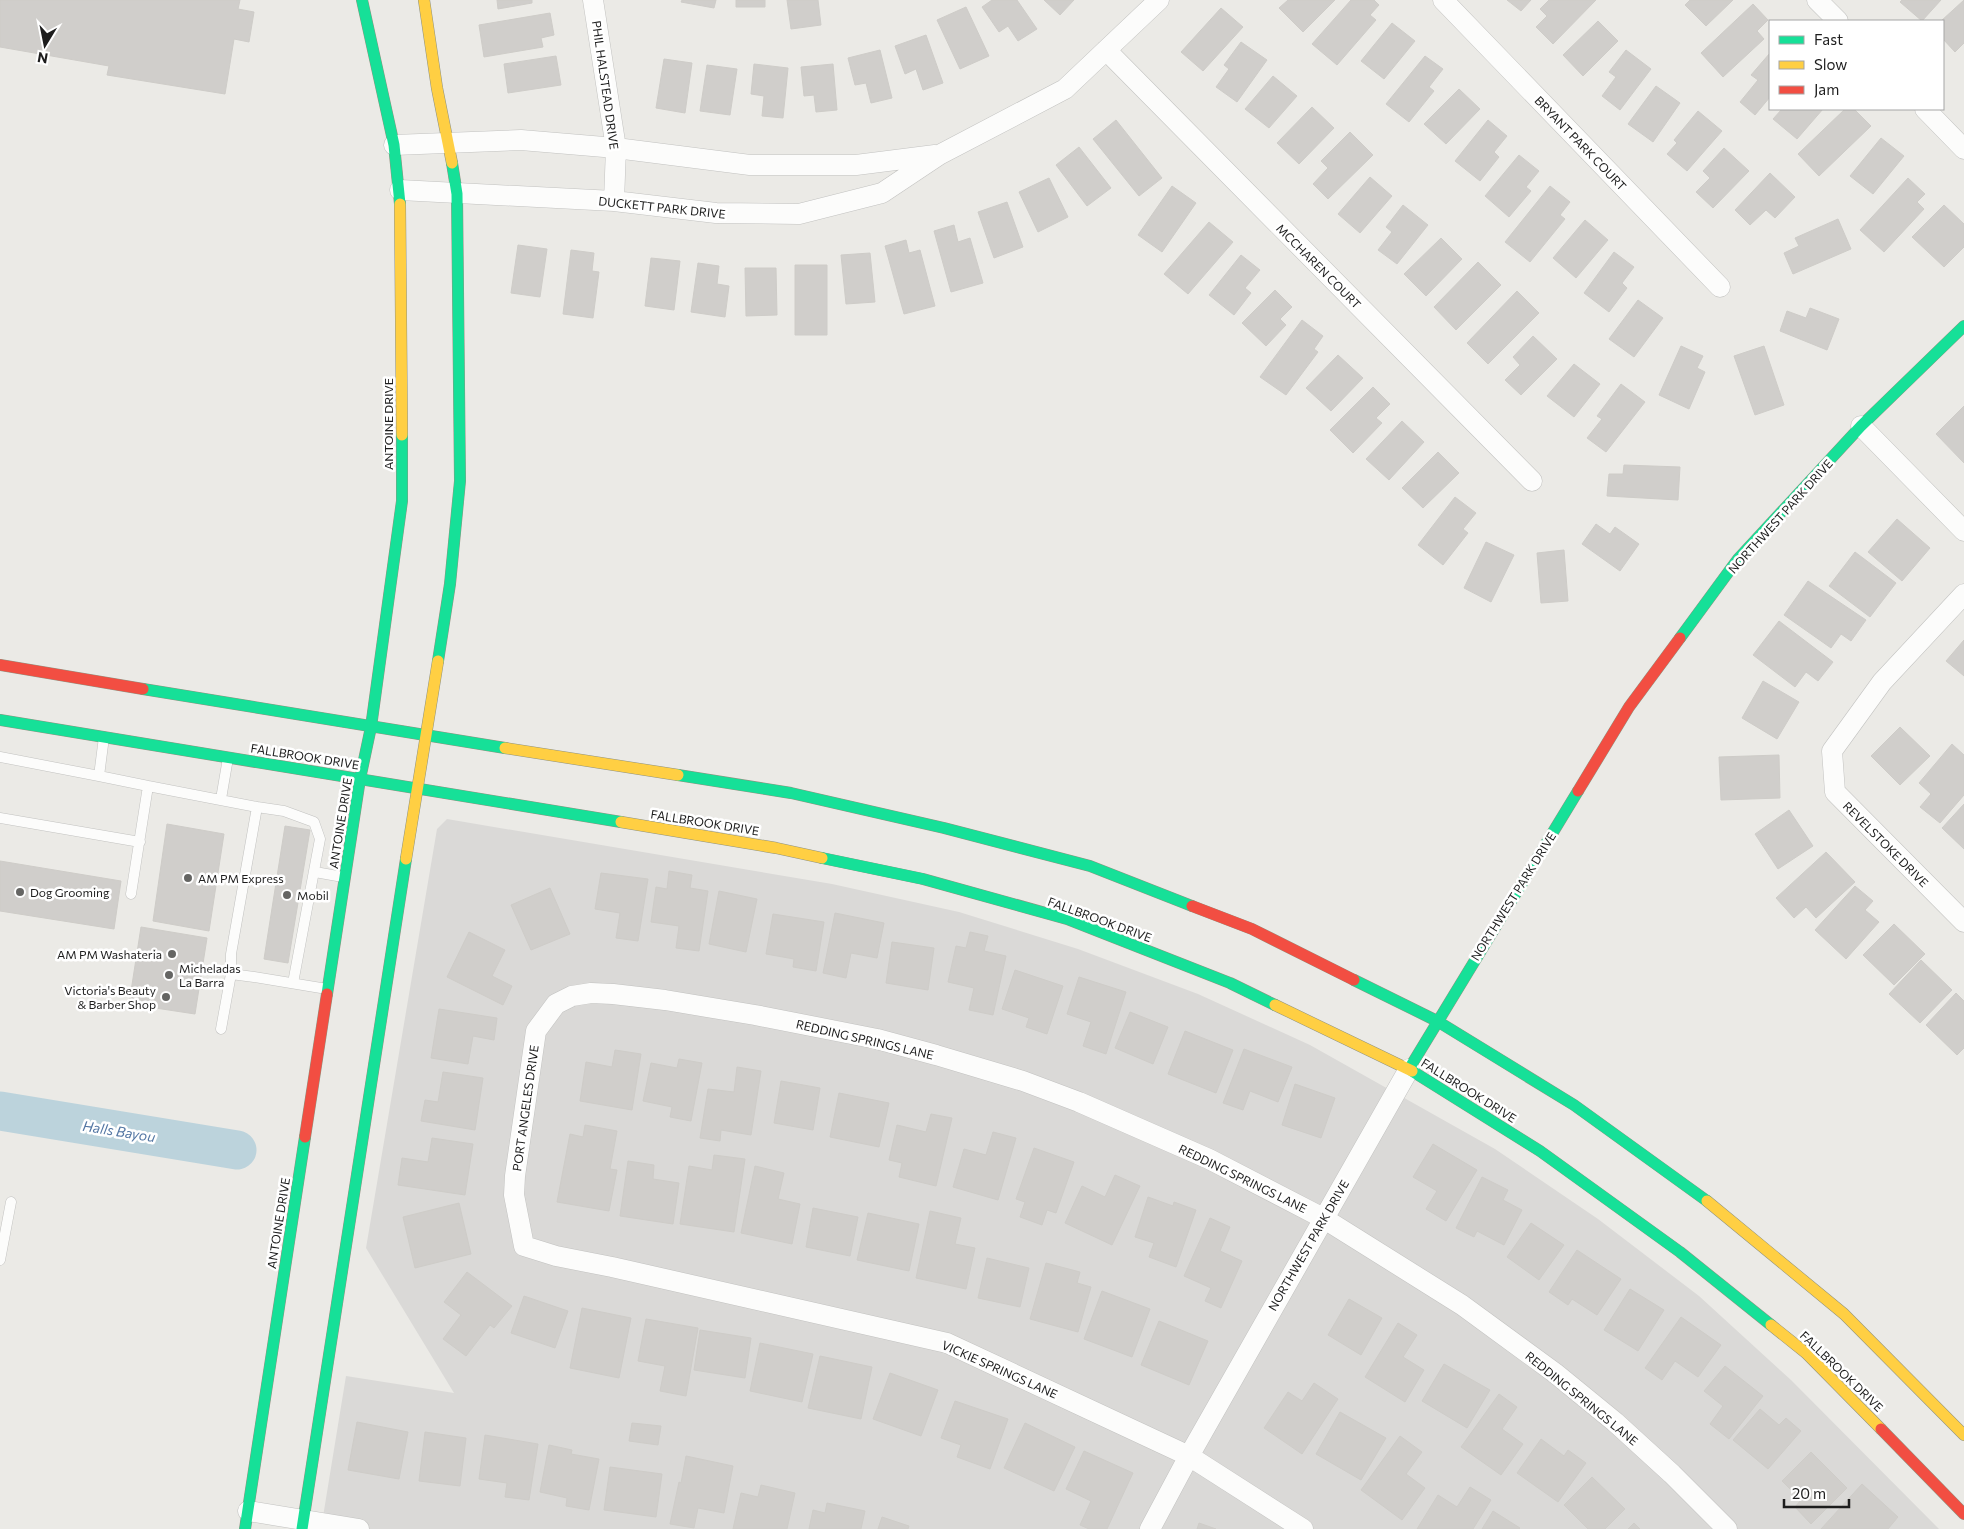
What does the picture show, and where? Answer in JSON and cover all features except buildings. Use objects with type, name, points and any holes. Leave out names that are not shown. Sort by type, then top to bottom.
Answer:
[{"type":"main road","name":"ANTOINE DRIVE","points":[[246,1520],[360,779],[371,727],[402,501],[400,190],[394,145],[362,0]]},
{"type":"main road","points":[[303,1524],[328,1354],[450,584],[460,481],[457,194],[449,143],[437,88],[424,0]]},
{"type":"main road","name":"NORTHWEST PARK DRIVE","points":[[1409,1069],[1629,707],[1738,559],[1861,426],[1964,326]]},
{"type":"main road","points":[[0,665],[426,736],[791,793],[944,828],[1090,866],[1252,929],[1437,1021],[1574,1105],[1718,1209],[1844,1314],[1964,1436]]},
{"type":"main road","name":"FALLBROOK DRIVE","points":[[0,724],[104,737],[776,848],[923,879],[1067,918],[1230,983],[1409,1069],[1540,1151],[1680,1252],[1806,1353],[1964,1514]]},
{"type":"street","name":"PHIL HALSTEAD DRIVE","points":[[593,0],[616,148],[614,201]]},
{"type":"street","name":"DUCKETT PARK DRIVE","points":[[400,190],[614,201],[716,214],[799,214],[882,193],[939,154],[1065,89],[1159,0]]},
{"type":"street","name":"BRYANT PARK COURT","points":[[1443,0],[1720,287]]},
{"type":"street","points":[[1817,0],[1837,20]]},
{"type":"street","name":"MCCHAREN COURT","points":[[1106,50],[1532,481]]},
{"type":"street","points":[[1925,110],[1964,149]]},
{"type":"street","name":"DUCKETT PARK DRIVE","points":[[394,145],[521,140],[616,148],[750,165],[856,165],[939,154]]},
{"type":"street","points":[[1861,426],[1964,531]]},
{"type":"street","name":"REVELSTOKE DRIVE","points":[[1964,594],[1882,682],[1832,751],[1835,792],[1964,922]]},
{"type":"street","name":"PORT ANGELES DRIVE","points":[[612,1267],[556,1256],[524,1246],[514,1195],[515,1176],[536,1031],[556,1004],[572,996],[591,993],[613,994],[702,1006]]},
{"type":"street","name":"REDDING SPRINGS LANE","points":[[702,1006],[876,1039],[1023,1081],[1079,1102],[1209,1159],[1323,1218],[1462,1305],[1555,1373],[1615,1422],[1672,1474],[1727,1529]]},
{"type":"street","name":"NORTHWEST PARK DRIVE","points":[[1150,1529],[1323,1218],[1409,1069]]},
{"type":"street","name":"VICKIE SPRINGS LANE","points":[[612,1267],[947,1343],[1189,1456],[1302,1529]]},
{"type":"street","points":[[246,1520],[359,1529]]},
{"type":"lane","points":[[99,776],[104,737]]},
{"type":"lane","points":[[0,756],[284,811],[314,822],[320,839],[293,984]]},
{"type":"lane","points":[[221,799],[228,758]]},
{"type":"lane","points":[[131,894],[148,786]]},
{"type":"lane","points":[[222,1029],[231,974],[231,954],[257,807]]},
{"type":"lane","points":[[0,818],[140,842]]},
{"type":"lane","points":[[315,872],[345,877]]},
{"type":"lane","points":[[231,974],[328,990]]},
{"type":"lane","points":[[0,1260],[11,1202]]},
{"type":"shaded area","points":[[447,819],[832,884],[959,912],[1078,949],[1198,994],[1310,1045],[1495,1149],[1598,1219],[1699,1296],[1791,1380],[1939,1529],[321,1529],[346,1376],[454,1393],[366,1248],[437,829]]},
{"type":"waterway","name":"Halls Bayou","points":[[0,1111],[237,1150]]},
{"type":"traffic: fast","points":[[362,0],[394,145],[400,204]]},
{"type":"traffic: fast","points":[[438,661],[450,584],[460,481],[457,194],[452,163]]},
{"type":"traffic: fast","points":[[1680,638],[1738,559],[1861,426],[1964,326]]},
{"type":"traffic: fast","points":[[327,994],[360,779],[371,727],[402,501],[402,435]]},
{"type":"traffic: fast","points":[[143,689],[505,748]]},
{"type":"traffic: fast","points":[[0,720],[621,822]]},
{"type":"traffic: fast","points":[[678,775],[791,793],[944,828],[1090,866],[1192,906]]},
{"type":"traffic: fast","points":[[1409,1069],[1578,791]]},
{"type":"traffic: fast","points":[[822,858],[923,879],[1067,919],[1230,983],[1275,1005]]},
{"type":"traffic: fast","points":[[302,1529],[406,859]]},
{"type":"traffic: fast","points":[[1354,980],[1437,1021],[1574,1105],[1707,1201]]},
{"type":"traffic: fast","points":[[1412,1071],[1540,1151],[1680,1252],[1771,1325]]},
{"type":"traffic: fast","points":[[245,1529],[305,1137]]},
{"type":"traffic: slow","points":[[424,0],[437,88],[452,163]]},
{"type":"traffic: slow","points":[[400,204],[402,435]]},
{"type":"traffic: slow","points":[[406,859],[438,661]]},
{"type":"traffic: slow","points":[[505,748],[678,775]]},
{"type":"traffic: slow","points":[[621,822],[776,848],[822,858]]},
{"type":"traffic: slow","points":[[1275,1005],[1412,1071]]},
{"type":"traffic: slow","points":[[1707,1201],[1844,1314],[1964,1435]]},
{"type":"traffic: slow","points":[[1771,1325],[1806,1353],[1881,1429]]},
{"type":"traffic: jam","points":[[1578,791],[1629,707],[1680,638]]},
{"type":"traffic: jam","points":[[0,665],[143,689]]},
{"type":"traffic: jam","points":[[1192,906],[1252,929],[1354,980]]},
{"type":"traffic: jam","points":[[305,1137],[327,994]]},
{"type":"traffic: jam","points":[[1881,1429],[1964,1514]]},
{"type":"place","name":"AM PM Express","points":[[188,878]]},
{"type":"place","name":"Dog Grooming","points":[[20,892]]},
{"type":"place","name":"Mobil","points":[[287,895]]},
{"type":"place","name":"AM PM Washateria","points":[[172,954]]},
{"type":"place","name":"Micheladas La Barra","points":[[169,975]]},
{"type":"place","name":"Victoria's Beauty & Barber Shop","points":[[166,997]]}]
